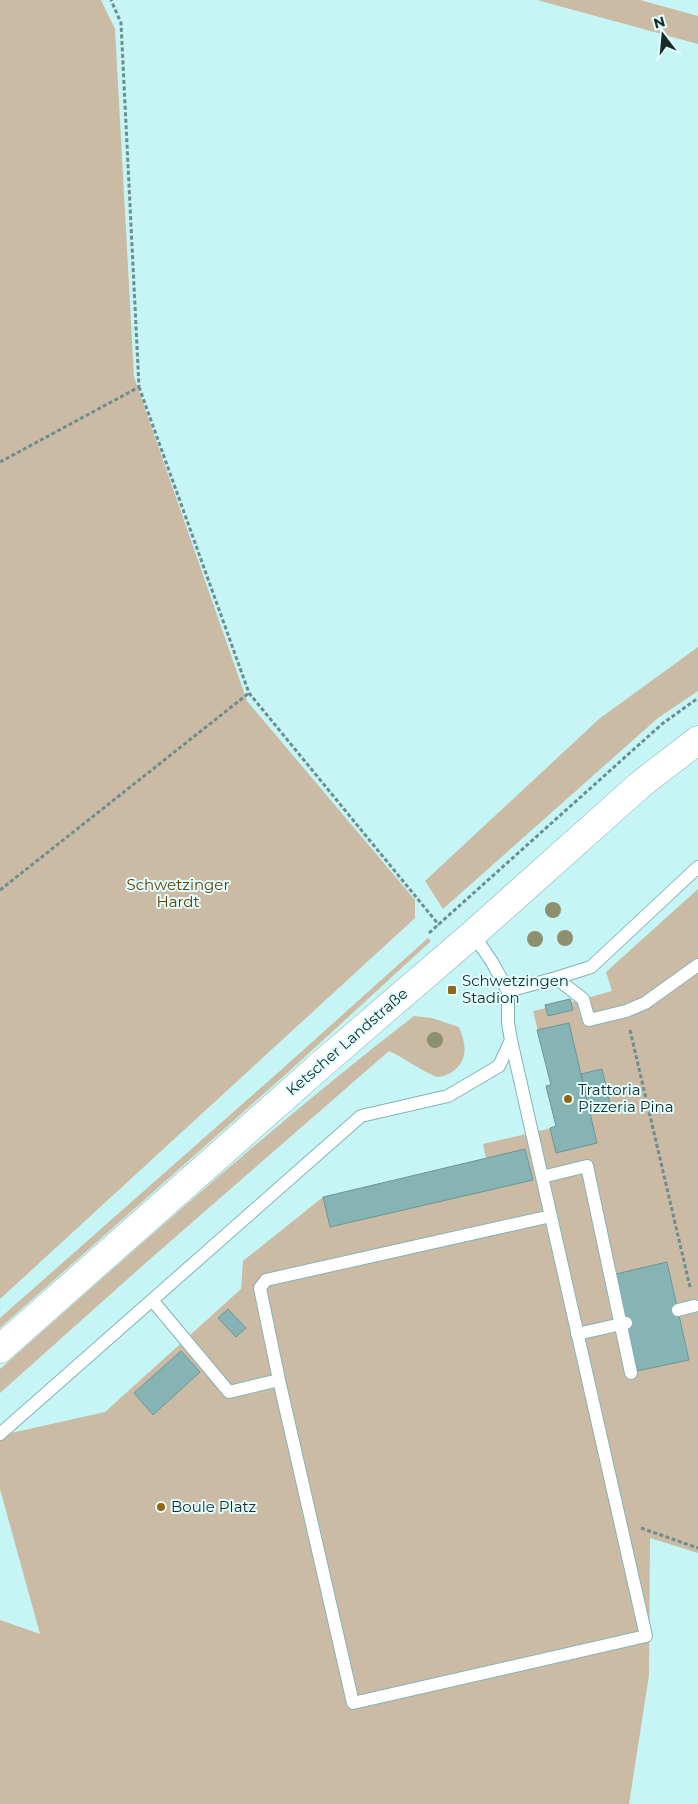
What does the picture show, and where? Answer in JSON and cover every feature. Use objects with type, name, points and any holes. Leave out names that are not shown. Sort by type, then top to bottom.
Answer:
[{"type":"street","name":"Ketscher Landstraße","points":[[0,1349],[641,784],[698,740]]},
{"type":"lane","points":[[508,991],[591,967],[698,867]]},
{"type":"lane","points":[[473,934],[492,962],[508,991],[508,1023],[511,1040],[578,1334],[619,1521],[646,1636],[353,1703],[279,1380],[260,1288],[266,1280],[551,1216]]},
{"type":"lane","points":[[556,978],[584,999],[589,1020],[626,1011],[645,1003],[698,965]]},
{"type":"lane","points":[[0,1434],[360,1116],[448,1096],[499,1066],[511,1040]]},
{"type":"lane","points":[[542,1177],[586,1166],[624,1323],[631,1373]]},
{"type":"lane","points":[[152,1300],[229,1392],[279,1380]]},
{"type":"lane","points":[[678,1310],[694,1306]]},
{"type":"lane","points":[[578,1334],[624,1323]]},
{"type":"path","points":[[111,0],[121,23],[139,387],[249,693],[438,924]]},
{"type":"path","points":[[0,462],[139,387]]},
{"type":"path","points":[[0,890],[249,693]]},
{"type":"path","points":[[626,1011],[694,1306]]},
{"type":"path","points":[[619,1521],[698,1548]]},
{"type":"green space","name":"Schwetzinger Hardt","points":[[0,0],[101,0],[115,29],[134,377],[247,701],[415,900],[415,918],[0,1299]]},
{"type":"green space","points":[[537,0],[640,0],[698,16],[698,44]]},
{"type":"green space","points":[[698,647],[698,691],[658,718],[443,909],[425,881],[599,719]]},
{"type":"green space","points":[[698,889],[698,1553],[650,1538],[649,1675],[629,1804],[0,1804],[0,1620],[40,1634],[0,1489],[0,1441],[11,1433],[105,1412],[241,1289],[243,1261],[323,1197],[486,1158],[483,1144],[556,1127],[546,1086],[551,1084],[533,1011],[546,1008],[545,1005],[570,999],[572,1002],[612,991],[606,972]]},
{"type":"green space","points":[[428,938],[431,941],[284,1076],[0,1328],[0,1318]]},
{"type":"green space","points":[[414,1016],[432,1018],[459,1027],[464,1046],[464,1057],[452,1072],[438,1077],[389,1051],[149,1260],[0,1393],[0,1369],[256,1145],[360,1058]]},
{"type":"building","points":[[570,999],[573,1010],[548,1016],[545,1005]]},
{"type":"building","name":"Trattoria Pizzeria Pina","points":[[569,1023],[597,1143],[556,1153],[550,1128],[556,1126],[546,1086],[551,1085],[537,1030]]},
{"type":"building","points":[[602,1069],[611,1107],[589,1111],[581,1074]]},
{"type":"building","points":[[525,1149],[533,1180],[330,1227],[323,1197]]},
{"type":"building","points":[[667,1262],[689,1360],[637,1371],[616,1274]]},
{"type":"building","points":[[228,1309],[246,1328],[236,1337],[218,1318]]},
{"type":"building","points":[[181,1351],[200,1372],[153,1415],[134,1393]]},
{"type":"place","name":"Schwetzingen Stadion","points":[[452,990]]},
{"type":"place","name":"Trattoria Pizzeria Pina","points":[[568,1099]]},
{"type":"place","name":"Boule Platz","points":[[161,1507]]}]
